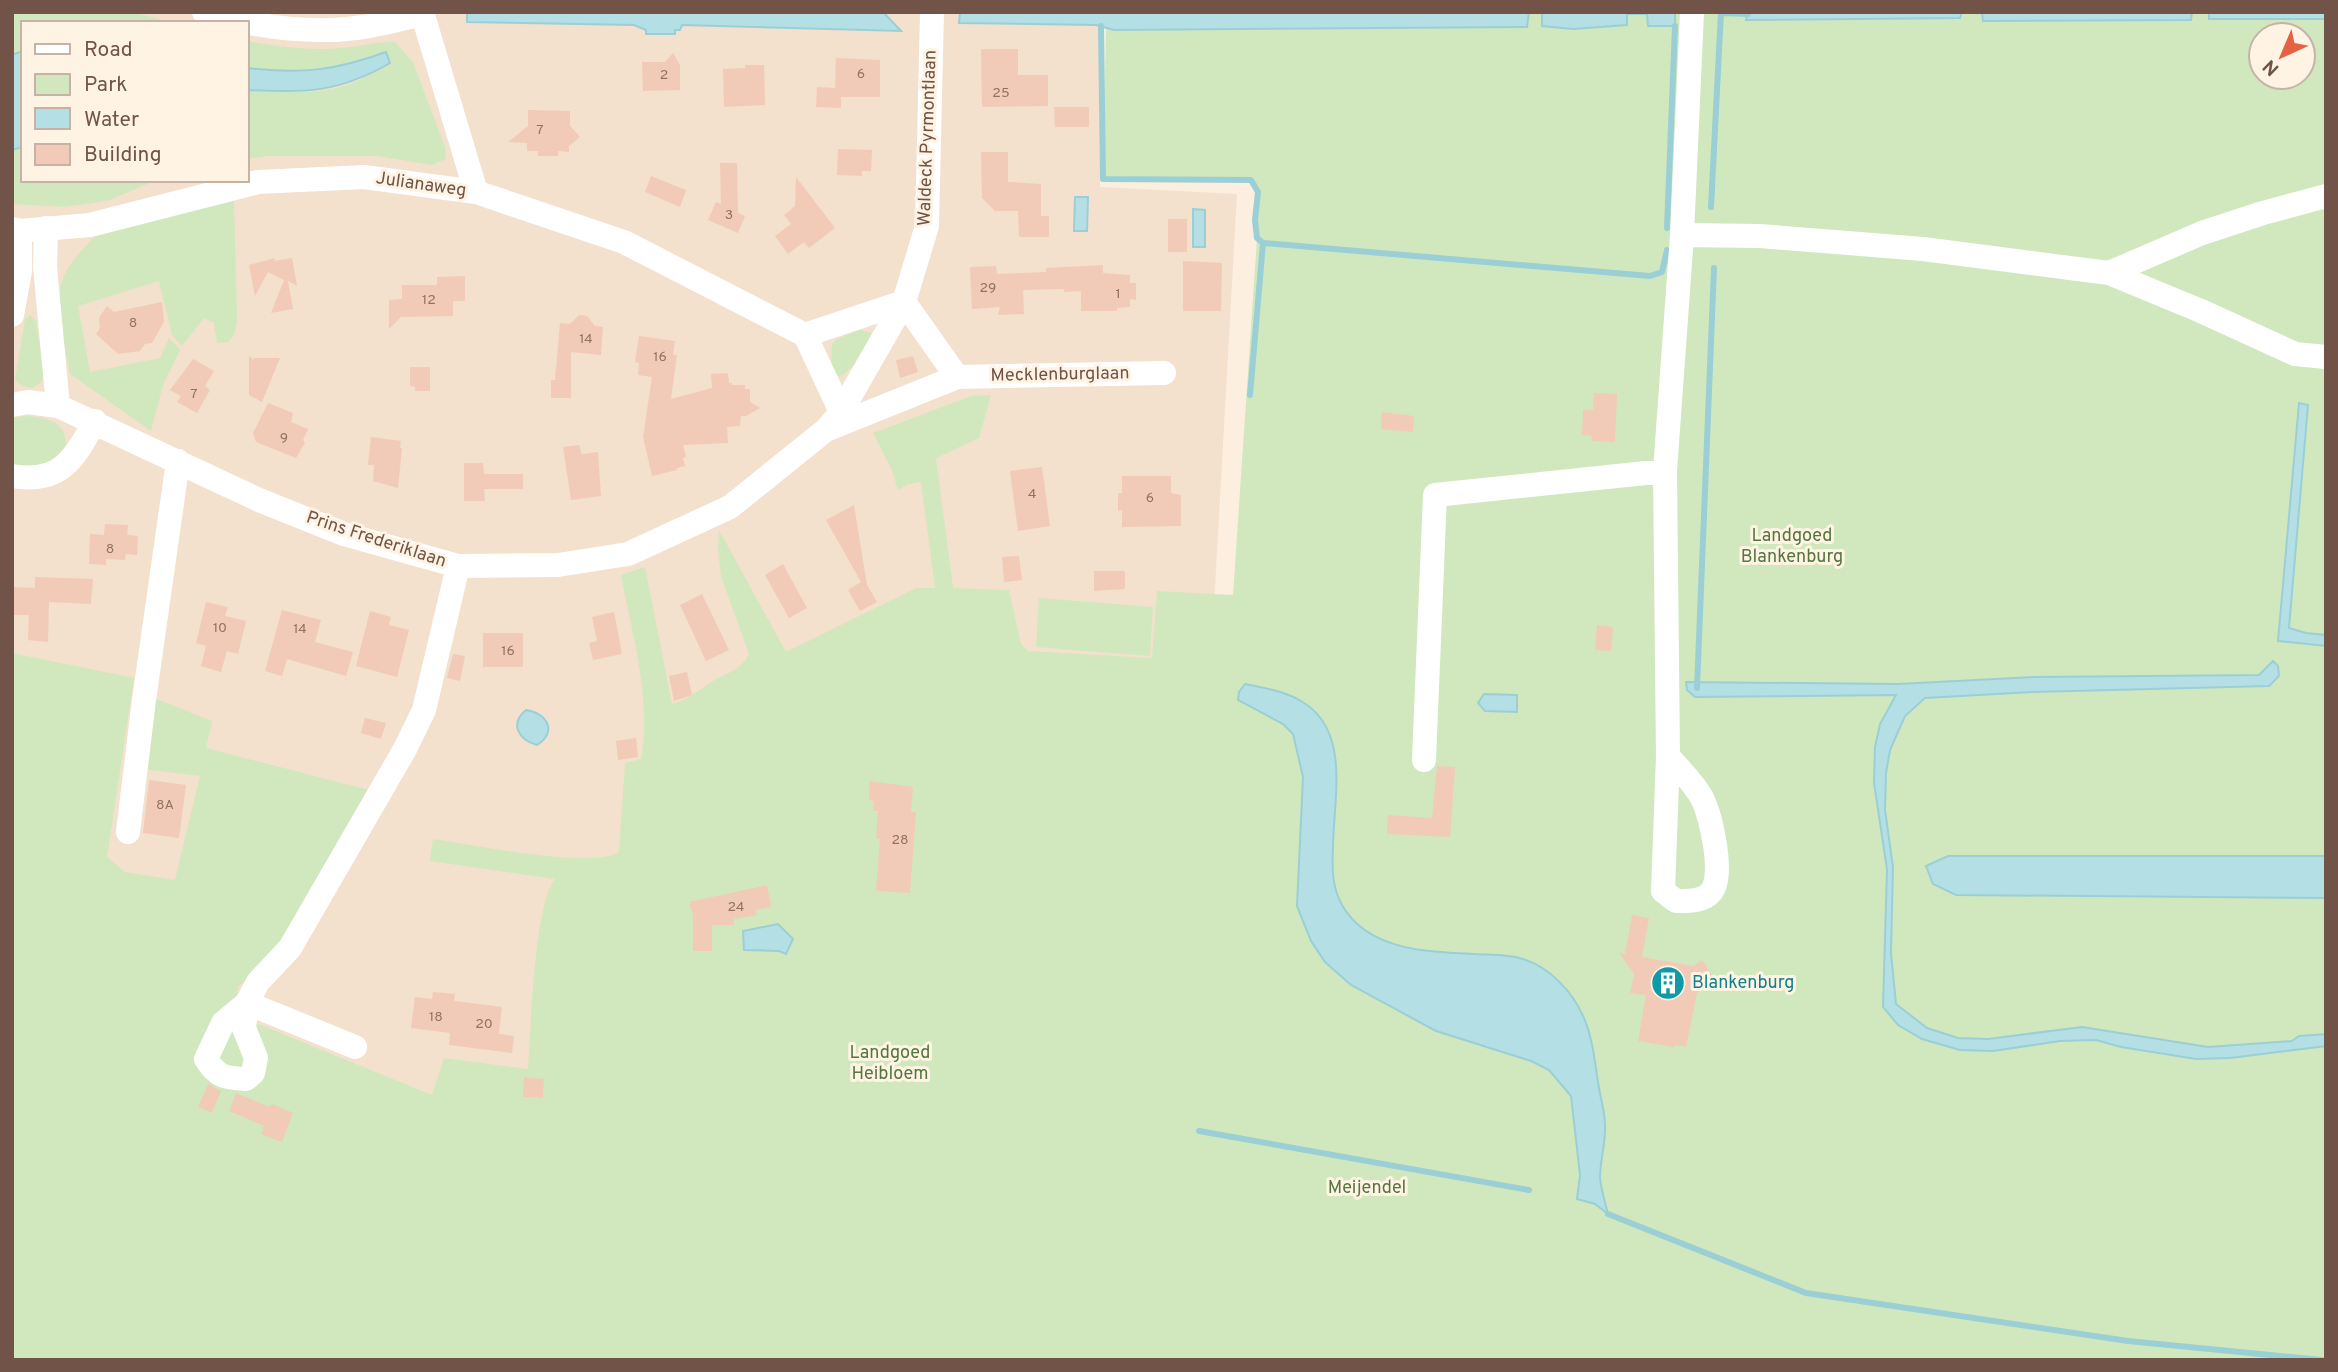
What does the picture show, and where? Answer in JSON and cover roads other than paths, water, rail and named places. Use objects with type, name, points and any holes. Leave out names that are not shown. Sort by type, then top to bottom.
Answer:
[{"type":"street","points":[[204,12],[235,21]]},
{"type":"street","name":"Waldeck Pyrmontlaan","points":[[904,302],[927,226],[932,12]]},
{"type":"street","points":[[1668,756],[1702,797],[1712,830],[1718,875],[1711,892],[1698,900],[1675,901],[1663,891],[1668,756],[1665,471],[1682,235],[1692,12]]},
{"type":"street","points":[[248,22],[323,31],[384,23],[423,13],[476,192]]},
{"type":"street","name":"Julianaweg","points":[[16,230],[90,225],[258,182],[365,177],[476,192],[624,243],[805,335]]},
{"type":"street","points":[[2109,274],[2202,233],[2326,196]]},
{"type":"street","points":[[46,228],[46,267],[58,406]]},
{"type":"street","points":[[12,315],[20,271],[16,230]]},
{"type":"street","points":[[1682,235],[1760,236],[1923,249],[2109,274],[2202,311],[2295,354],[2326,357]]},
{"type":"street","points":[[834,421],[805,335],[904,302],[957,377]]},
{"type":"street","name":"Prins Frederiklaan","points":[[12,405],[28,402],[58,406],[259,500],[344,534],[458,566],[558,565],[628,554],[730,507],[834,421],[904,302]]},
{"type":"street","name":"Mecklenburglaan","points":[[834,421],[957,377],[1164,373]]},
{"type":"street","points":[[12,476],[34,478],[51,475],[66,466],[77,453],[95,421]]},
{"type":"street","points":[[128,832],[178,461]]},
{"type":"street","points":[[1424,760],[1435,495],[1665,471]]},
{"type":"street","points":[[355,1047],[247,1003],[258,982],[290,948],[425,710],[458,566]]},
{"type":"water","points":[[467,12],[883,12],[901,31],[682,25],[680,30],[675,30],[675,34],[646,34],[646,30],[634,25],[467,22]]},
{"type":"water","points":[[960,12],[1529,12],[1527,27],[1114,30],[1096,25],[959,23]]},
{"type":"water","points":[[1542,12],[1675,12],[1675,26],[1648,26],[1647,14],[1627,14],[1627,25],[1573,29],[1542,26]]},
{"type":"water","points":[[1748,12],[1962,12],[1960,18],[1746,20]]},
{"type":"water","points":[[1982,12],[2192,12],[2191,20],[1983,21]]},
{"type":"water","points":[[2209,12],[2326,12],[2326,19],[2209,19]]},
{"type":"water","points":[[21,52],[21,148],[12,150],[12,55]]},
{"type":"water","points":[[386,52],[390,63],[337,86],[304,91],[248,90],[248,68],[301,71],[350,63]]},
{"type":"water","points":[[1075,197],[1088,197],[1087,231],[1074,231]]},
{"type":"water","points":[[1193,209],[1205,210],[1205,247],[1193,247]]},
{"type":"water","points":[[2299,403],[2308,405],[2289,628],[2326,635],[2326,646],[2278,641]]},
{"type":"water","points":[[2273,661],[2278,666],[2279,676],[2269,686],[2033,692],[1925,698],[1905,716],[1890,750],[1886,773],[1885,810],[1893,867],[1891,953],[1896,1004],[1927,1028],[1958,1038],[1988,1039],[2082,1027],[2208,1047],[2292,1041],[2299,1036],[2326,1034],[2326,1046],[2230,1058],[2196,1059],[2121,1047],[2096,1040],[2060,1041],[1993,1051],[1960,1050],[1922,1039],[1898,1025],[1883,1007],[1887,869],[1874,783],[1875,747],[1880,724],[1896,695],[1695,697],[1687,690],[1686,682],[1898,684],[2034,677],[2259,675]]},
{"type":"water","points":[[1245,684],[1281,692],[1301,701],[1317,714],[1328,730],[1334,748],[1336,768],[1333,877],[1342,905],[1353,920],[1367,932],[1401,946],[1523,959],[1551,974],[1573,998],[1589,1033],[1604,1111],[1605,1131],[1600,1178],[1608,1214],[1595,1204],[1577,1199],[1580,1175],[1571,1096],[1549,1070],[1531,1061],[1436,1031],[1351,985],[1325,962],[1311,941],[1297,906],[1303,777],[1293,734],[1283,724],[1238,700],[1239,692]]},
{"type":"water","points":[[1484,694],[1517,695],[1517,712],[1485,711],[1478,703]]},
{"type":"water","points":[[526,710],[540,715],[547,724],[547,734],[537,745],[525,739],[518,731],[518,721]]},
{"type":"water","points":[[1948,856],[2326,856],[2326,898],[1956,895],[1933,884],[1926,866]]},
{"type":"water","points":[[778,924],[793,939],[786,954],[779,951],[744,950],[743,931]]},
{"type":"waterway","points":[[1711,207],[1721,12]]},
{"type":"waterway","points":[[1721,13],[1748,14]]},
{"type":"waterway","points":[[1101,26],[1103,179],[1251,180],[1258,192],[1255,220],[1257,238],[1263,243],[1650,276],[1662,272],[1667,250]]},
{"type":"waterway","points":[[1667,228],[1675,26]]},
{"type":"waterway","points":[[1250,395],[1263,243]]},
{"type":"waterway","points":[[1697,688],[1714,268]]},
{"type":"waterway","points":[[1199,1131],[1529,1190]]},
{"type":"waterway","points":[[1608,1214],[1806,1293],[2128,1341],[2322,1360]]},
{"type":"place","name":"Blankenburg","points":[[1668,983]]},
{"type":"park label","name":"Landgoed Blankenburg","points":[[1792,546]]},
{"type":"park label","name":"Landgoed Heibloem","points":[[890,1063]]},
{"type":"park label","name":"Meijendel","points":[[1367,1188]]}]
